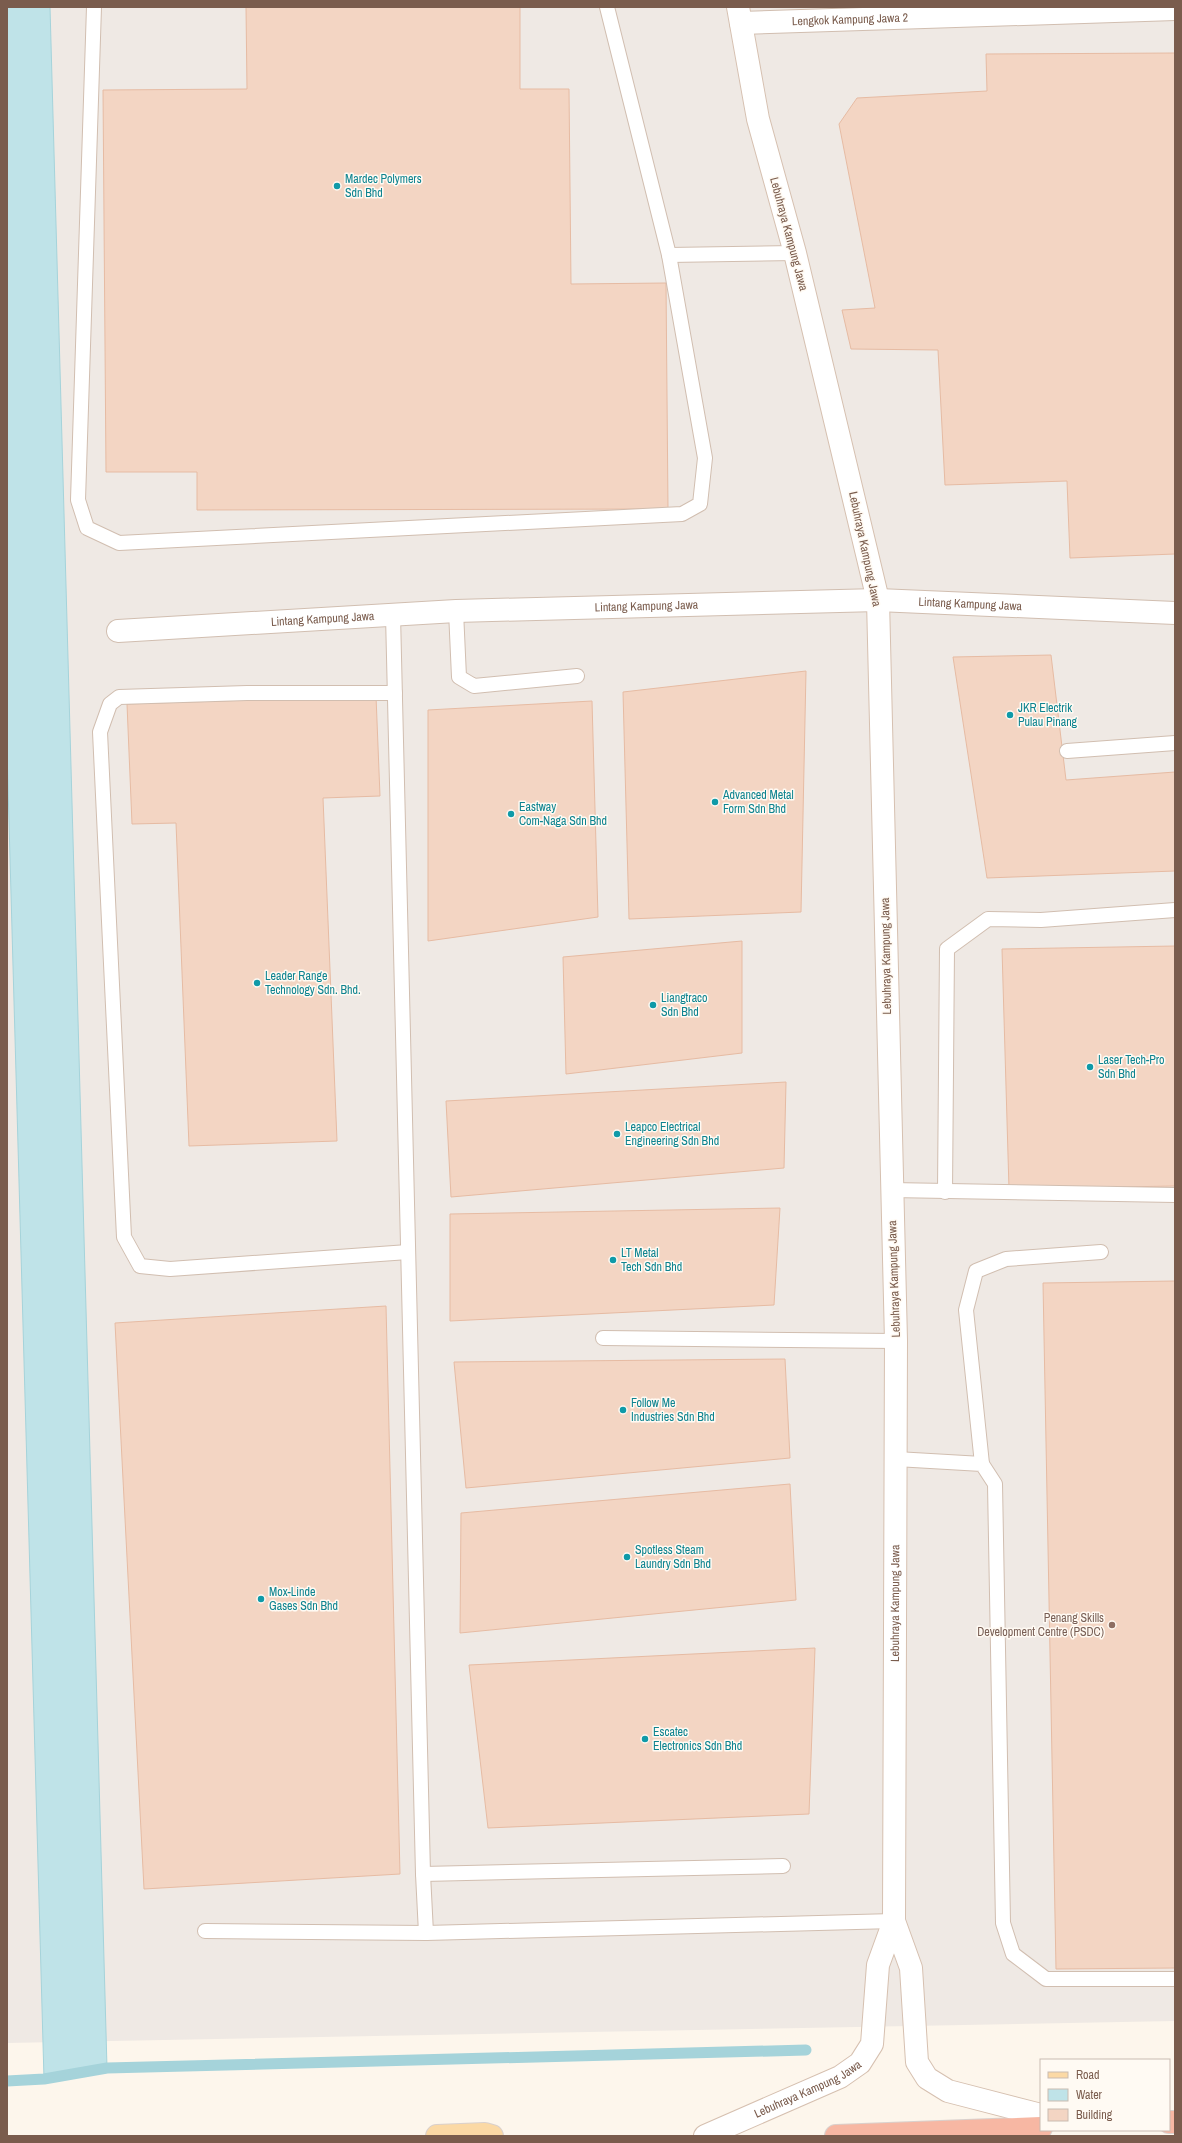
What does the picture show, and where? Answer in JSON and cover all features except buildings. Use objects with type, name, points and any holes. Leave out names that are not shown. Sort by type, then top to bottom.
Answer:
[{"type":"highway","points":[[836,2136],[1040,2128]]},
{"type":"main road","points":[[438,2136],[485,2134],[492,2136]]},
{"type":"street","name":"Lengkok Kampung Jawa 2","points":[[740,15],[1175,9]]},
{"type":"street","name":"Lebuhraya Kampung Jawa","points":[[706,2136],[840,2078],[860,2063],[872,2044],[878,1965],[894,1921],[896,1341],[891,1190],[878,600],[795,252],[758,119],[740,15]]},
{"type":"street","name":"Lintang Kampung Jawa","points":[[118,632],[456,611],[878,600],[1175,613]]},
{"type":"street","name":"Lebuhraya Kampung Jawa","points":[[894,1921],[911,1968],[917,2062],[927,2078],[948,2091],[1040,2115]]},
{"type":"lane","points":[[94,7],[78,500],[86,528],[119,544],[682,514],[700,504],[705,458],[669,255],[607,7]]},
{"type":"lane","points":[[669,255],[795,252]]},
{"type":"lane","points":[[456,611],[459,677],[474,686],[577,676]]},
{"type":"lane","points":[[393,615],[422,1874],[426,1933]]},
{"type":"lane","points":[[395,693],[247,693],[119,697],[110,704],[100,732],[124,1237],[140,1266],[170,1268],[408,1252]]},
{"type":"lane","points":[[1067,751],[1175,743]]},
{"type":"lane","points":[[945,1192],[947,949],[988,919],[1041,920],[1175,910]]},
{"type":"lane","points":[[891,1190],[1175,1195]]},
{"type":"lane","points":[[1101,1252],[1006,1259],[976,1271],[966,1310],[982,1464],[995,1484],[1004,1923],[1013,1954],[1046,1979],[1175,1979]]},
{"type":"lane","points":[[603,1338],[896,1341]]},
{"type":"lane","points":[[896,1459],[982,1464]]},
{"type":"lane","points":[[422,1874],[783,1866]]},
{"type":"lane","points":[[205,1931],[426,1933],[894,1921]]},
{"type":"shaded area","points":[[7,7],[1175,7],[1175,2021],[7,2043]]},
{"type":"water","points":[[7,7],[50,7],[107,2068],[44,2079],[7,750]]},
{"type":"waterway","points":[[7,2081],[44,2079],[107,2068],[806,2050]]},
{"type":"place","name":"Mardec Polymers Sdn Bhd","points":[[337,186]]},
{"type":"place","name":"JKR Electrik Pulau Pinang","points":[[1010,715]]},
{"type":"place","name":"Advanced Metal Form Sdn Bhd","points":[[715,802]]},
{"type":"place","name":"Eastway Com-Naga Sdn Bhd","points":[[511,814]]},
{"type":"place","name":"Leader Range Technology Sdn. Bhd.","points":[[257,983]]},
{"type":"place","name":"Liangtraco Sdn Bhd","points":[[653,1005]]},
{"type":"place","name":"Laser Tech-Pro Sdn Bhd","points":[[1090,1067]]},
{"type":"place","name":"Leapco Electrical Engineering Sdn Bhd","points":[[617,1134]]},
{"type":"place","name":"LT Metal Tech Sdn Bhd","points":[[613,1260]]},
{"type":"place","name":"Follow Me Industries Sdn Bhd","points":[[623,1410]]},
{"type":"place","name":"Spotless Steam Laundry Sdn Bhd","points":[[627,1557]]},
{"type":"place","name":"Mox-Linde Gases Sdn Bhd","points":[[261,1599]]},
{"type":"place","name":"Penang Skills Development Centre (PSDC)","points":[[1112,1625]]},
{"type":"place","name":"Escatec Electronics Sdn Bhd","points":[[645,1739]]}]
